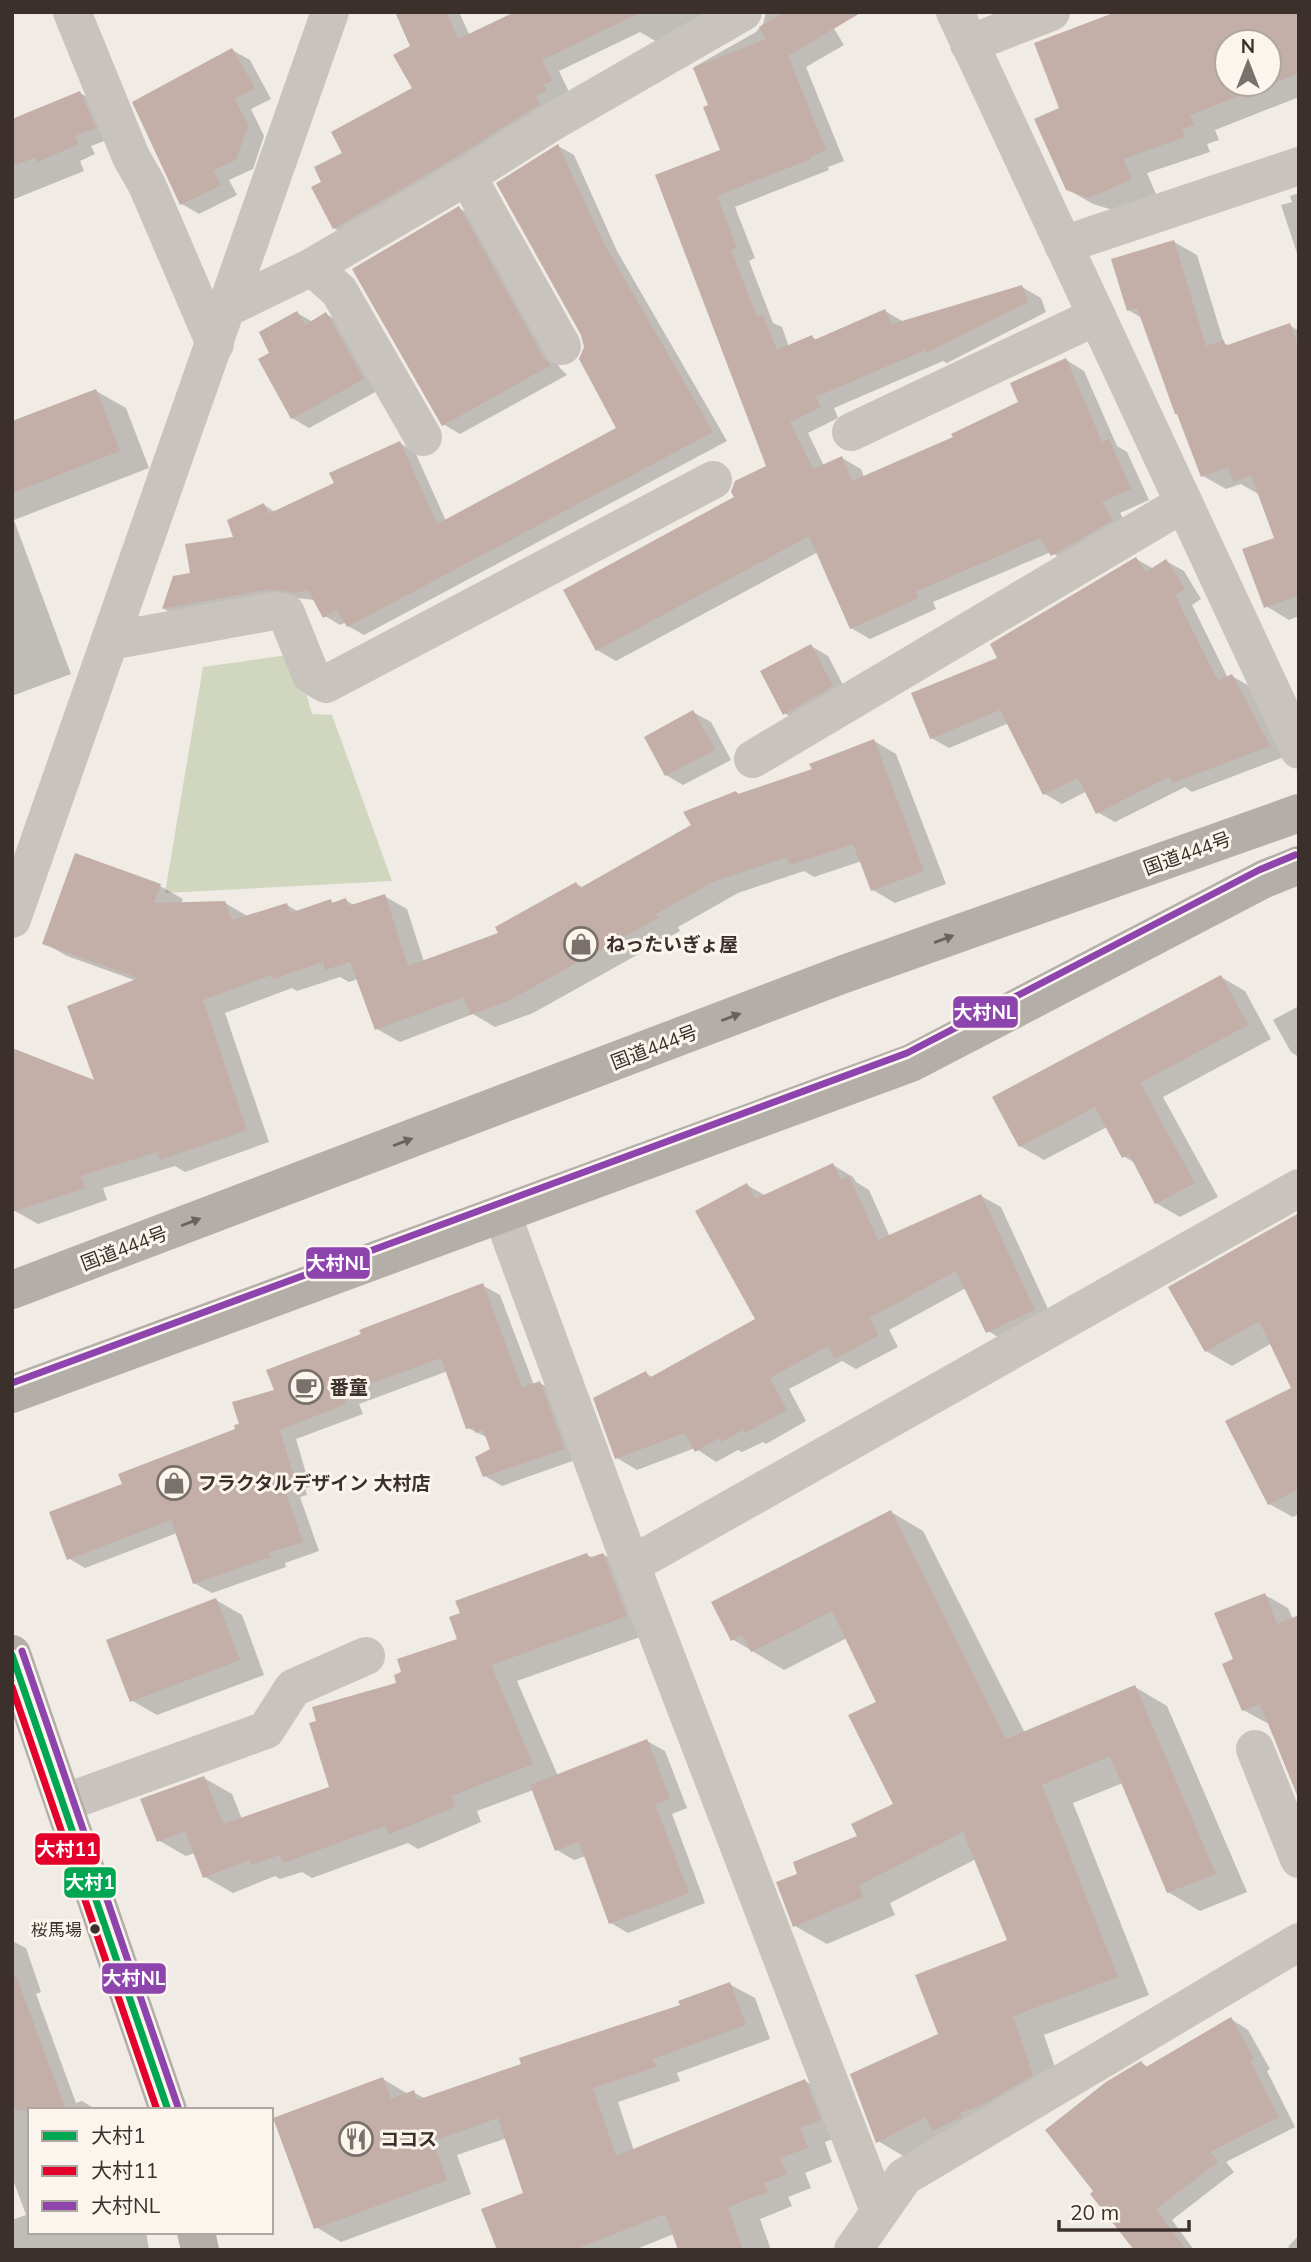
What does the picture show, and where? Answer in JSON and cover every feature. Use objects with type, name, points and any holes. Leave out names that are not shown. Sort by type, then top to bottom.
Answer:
[{"type":"highway","name":"国道444号","points":[[12,1290],[844,974],[1299,813]]},
{"type":"highway","points":[[12,1394],[911,1063],[1264,879],[1299,864]]},
{"type":"highway","points":[[12,1654],[167,2108]]},
{"type":"street","points":[[72,12],[131,157],[220,326]]},
{"type":"street","points":[[12,919],[330,12]]},
{"type":"street","points":[[1051,12],[962,28],[1299,750]]},
{"type":"street","points":[[220,326],[727,16]]},
{"type":"street","points":[[1063,245],[1299,166]]},
{"type":"street","points":[[467,176],[562,346]]},
{"type":"street","points":[[313,267],[339,291],[423,437]]},
{"type":"street","points":[[851,432],[1097,316]]},
{"type":"street","points":[[110,641],[274,611],[286,613],[311,675],[326,684],[713,481]]},
{"type":"street","points":[[753,759],[1184,503]]},
{"type":"street","points":[[631,1564],[1299,1188]]},
{"type":"street","points":[[502,1213],[631,1564],[878,2211]]},
{"type":"street","points":[[64,1803],[267,1730],[293,1688],[366,1657]]},
{"type":"street","points":[[1255,1749],[1299,1859]]},
{"type":"street","points":[[853,2250],[904,2177],[1298,1943]]},
{"type":"green space","points":[[295,654],[312,714],[332,715],[392,881],[165,893],[203,667]]},
{"type":"building","points":[[395,12],[446,12],[458,39],[515,12],[642,12],[542,60],[552,81],[544,85],[547,91],[536,96],[540,104],[333,229],[311,187],[321,182],[314,167],[342,153],[331,132],[412,88],[393,55],[410,46]]},
{"type":"building","points":[[784,12],[862,12],[788,56],[826,150],[810,157],[811,159],[717,196],[737,248],[731,250],[757,317],[763,315],[777,350],[812,335],[814,340],[885,309],[892,324],[1022,285],[1028,302],[926,353],[925,350],[816,397],[821,407],[790,422],[813,469],[842,456],[852,481],[953,437],[951,434],[1018,402],[1010,383],[1066,358],[1102,442],[1109,439],[1131,489],[1102,502],[1113,520],[1051,556],[1040,538],[915,592],[919,598],[850,629],[809,536],[596,651],[563,590],[734,497],[731,492],[735,481],[766,466],[655,175],[720,150],[703,107],[708,105],[693,68],[766,39],[759,27]]},
{"type":"building","points":[[1116,12],[1299,12],[1299,73],[1283,79],[1283,28],[1213,28],[1213,98],[1234,98],[1190,115],[1194,125],[1182,129],[1185,137],[1123,159],[1132,179],[1089,198],[1066,190],[1034,119],[1059,108],[1034,43]]},
{"type":"building","points":[[232,48],[255,88],[235,99],[248,125],[236,160],[213,170],[221,185],[180,205],[132,102]]},
{"type":"building","points":[[80,91],[96,128],[75,136],[79,144],[37,162],[35,158],[12,166],[12,119]]},
{"type":"building","points":[[558,144],[602,240],[713,432],[347,627],[337,610],[323,618],[308,590],[294,593],[270,589],[162,609],[173,576],[190,573],[185,544],[233,537],[227,520],[264,503],[268,514],[334,483],[329,473],[400,441],[437,524],[616,428],[579,359],[584,347],[581,335],[496,183]]},
{"type":"building","points":[[459,206],[543,357],[551,365],[442,426],[352,269]]},
{"type":"building","points":[[1174,240],[1206,346],[1224,340],[1225,346],[1290,323],[1299,349],[1299,595],[1264,608],[1242,549],[1274,538],[1251,475],[1234,482],[1228,467],[1201,477],[1137,308],[1127,311],[1111,259]]},
{"type":"building","points":[[297,311],[305,325],[326,312],[364,379],[291,419],[258,359],[269,353],[259,332]]},
{"type":"building","points":[[96,389],[120,451],[12,493],[12,421]]},
{"type":"building","points":[[1136,557],[1146,572],[1166,559],[1185,589],[1175,595],[1218,681],[1232,674],[1270,746],[1173,783],[1170,776],[1096,814],[1078,778],[1043,795],[1000,710],[930,739],[911,693],[997,658],[990,644]]},
{"type":"building","points":[[811,644],[833,686],[783,715],[760,671]]},
{"type":"building","points":[[693,710],[715,750],[665,776],[644,737]]},
{"type":"building","points":[[874,739],[924,871],[871,891],[853,844],[790,865],[787,857],[715,881],[656,914],[658,918],[510,1000],[470,1015],[464,997],[375,1030],[350,962],[325,970],[323,962],[273,979],[271,975],[203,1000],[247,1130],[160,1160],[157,1152],[81,1176],[85,1188],[12,1212],[12,1048],[94,1080],[67,1006],[139,978],[42,944],[75,853],[161,884],[154,903],[225,901],[232,920],[287,903],[290,913],[331,899],[332,903],[346,898],[348,906],[385,894],[408,966],[498,933],[495,927],[576,882],[580,888],[691,825],[683,812],[736,791],[738,794],[812,769],[809,764]]},
{"type":"building","points":[[1221,975],[1248,1025],[1140,1083],[1195,1183],[1155,1204],[1129,1154],[1122,1158],[1095,1107],[1019,1147],[992,1097]]},
{"type":"building","points":[[833,1163],[841,1180],[849,1176],[878,1240],[981,1194],[1035,1310],[986,1333],[956,1271],[869,1318],[879,1335],[835,1359],[828,1346],[770,1378],[787,1410],[745,1433],[743,1430],[721,1442],[719,1438],[695,1452],[685,1433],[615,1459],[593,1398],[646,1371],[649,1378],[755,1319],[695,1211],[747,1183],[755,1199]]},
{"type":"building","points":[[1299,1213],[1299,1489],[1268,1505],[1225,1421],[1291,1388],[1259,1321],[1205,1352],[1168,1287]]},
{"type":"building","points":[[483,1283],[522,1388],[540,1381],[565,1449],[483,1477],[475,1457],[490,1449],[483,1430],[475,1433],[474,1427],[466,1429],[441,1358],[342,1394],[346,1404],[280,1430],[294,1477],[288,1478],[291,1486],[284,1488],[303,1542],[268,1553],[270,1557],[193,1584],[171,1520],[67,1560],[49,1512],[122,1484],[118,1474],[235,1429],[234,1425],[239,1424],[232,1402],[274,1390],[266,1370],[361,1334],[359,1330]]},
{"type":"building","points":[[891,1510],[1006,1739],[1135,1685],[1216,1874],[1167,1893],[1110,1756],[1042,1785],[1118,1977],[1013,2016],[1033,2075],[982,2105],[960,2113],[962,2117],[932,2131],[926,2117],[876,2143],[850,2074],[938,2034],[915,1975],[1007,1940],[963,1832],[859,1885],[863,1897],[793,1927],[776,1882],[797,1874],[793,1862],[857,1836],[851,1824],[893,1804],[848,1715],[876,1702],[832,1611],[751,1652],[742,1635],[731,1641],[711,1602]]},
{"type":"building","points":[[587,1553],[589,1558],[603,1553],[627,1616],[491,1665],[533,1764],[451,1796],[455,1807],[389,1834],[385,1826],[283,1863],[280,1855],[251,1865],[250,1860],[203,1878],[185,1831],[157,1842],[140,1799],[204,1776],[223,1824],[329,1787],[309,1723],[316,1721],[312,1707],[396,1683],[394,1675],[401,1672],[397,1659],[457,1639],[449,1617],[460,1613],[455,1601]]},
{"type":"building","points":[[1265,1593],[1277,1624],[1299,1615],[1297,1795],[1260,1704],[1242,1711],[1222,1664],[1233,1659],[1214,1613]]},
{"type":"building","points":[[216,1598],[240,1660],[130,1702],[106,1640]]},
{"type":"building","points":[[647,1739],[670,1799],[655,1804],[689,1893],[609,1924],[579,1842],[555,1851],[530,1785]]},
{"type":"building","points":[[16,1976],[65,2108],[12,2110],[12,1977]]},
{"type":"building","points":[[730,1982],[746,2025],[653,2059],[656,2067],[593,2088],[616,2156],[805,2079],[821,2120],[800,2128],[808,2148],[780,2158],[787,2174],[764,2183],[768,2192],[728,2207],[743,2250],[678,2250],[665,2214],[574,2250],[497,2250],[481,2209],[523,2193],[498,2118],[433,2141],[447,2180],[314,2229],[273,2118],[383,2077],[391,2099],[414,2090],[417,2100],[521,2064],[519,2058],[680,2005],[678,2001]]},
{"type":"building","points":[[1231,2017],[1254,2059],[1250,2061],[1279,2117],[1210,2152],[1218,2162],[1156,2209],[1186,2250],[1134,2250],[1090,2194],[1093,2191],[1045,2130],[1106,2082],[1141,2061],[1146,2067]]},
{"type":"transit line","name":"大村NL","points":[[12,1383],[907,1053],[1259,870],[1295,855]]},
{"type":"transit line","name":"大村NL","points":[[22,1651],[178,2107]]},
{"type":"transit line","name":"大村1","points":[[12,1655],[167,2108]]},
{"type":"transit line","name":"大村11","points":[[12,1687],[156,2108]]},
{"type":"place","name":"ねったいぎょ屋","points":[[581,944]]},
{"type":"place","name":"番童","points":[[306,1387]]},
{"type":"place","name":"フラクタルデザイン 大村店","points":[[174,1483]]},
{"type":"place","name":"桜馬場","points":[[95,1929]]},
{"type":"place","name":"ココス","points":[[356,2139]]}]
